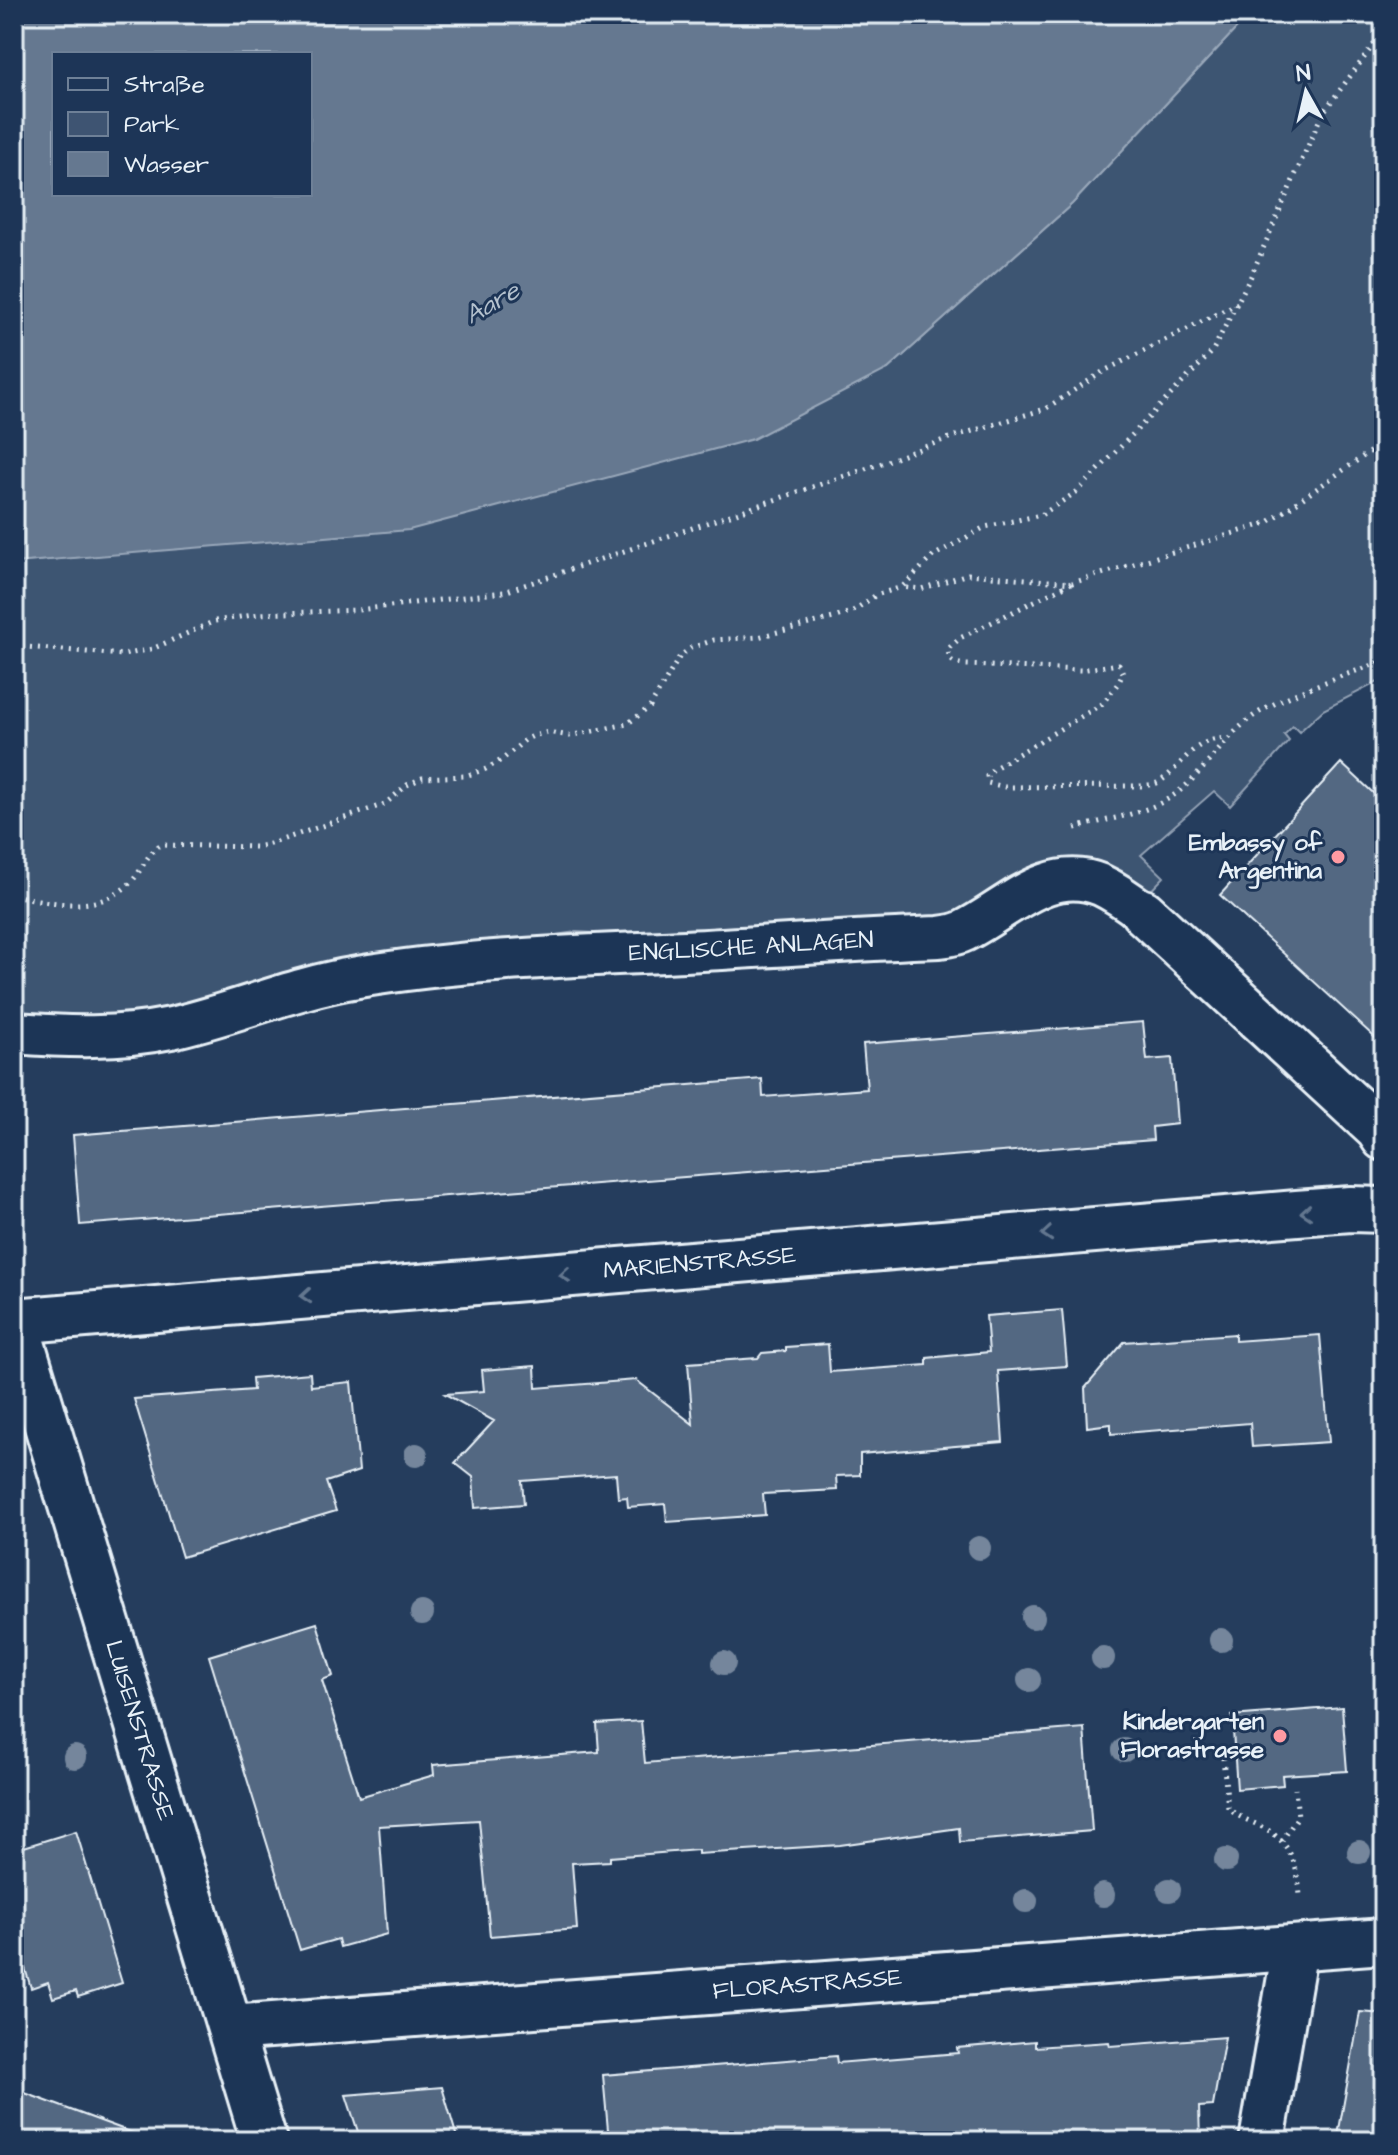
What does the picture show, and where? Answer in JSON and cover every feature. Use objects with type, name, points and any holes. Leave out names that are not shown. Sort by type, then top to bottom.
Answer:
[{"type":"street","name":"ENGLISCHE ANLAGEN","points":[[14,1033],[85,1038],[173,1028],[301,989],[358,977],[436,967],[519,959],[939,937],[961,933],[1035,887],[1056,881],[1079,880],[1099,884],[1143,912],[1378,1129],[1384,1138]]},
{"type":"street","name":"MARIENSTRASSE","points":[[14,1320],[1281,1214],[1384,1210]]},
{"type":"street","name":"LUISENSTRASSE","points":[[14,1320],[264,2141]]},
{"type":"street","name":"FLORASTRASSE","points":[[231,2028],[1384,1941]]},
{"type":"street","points":[[1262,2141],[1295,1948]]},
{"type":"path","points":[[902,587],[933,556],[985,527],[1041,515],[1078,491],[1212,352],[1238,303],[1322,114],[1384,31]]},
{"type":"path","points":[[14,646],[123,655],[152,649],[215,621],[259,614],[358,610],[504,592],[946,439],[1045,409],[1104,371],[1238,303]]},
{"type":"path","points":[[1228,738],[1211,738],[1200,744],[1157,784],[1005,787],[988,783],[987,776],[993,769],[1102,704],[1123,673],[1119,664],[1081,670],[966,665],[954,663],[948,649],[960,638],[1072,583],[1267,523],[1384,442]]},
{"type":"path","points":[[14,895],[69,905],[90,904],[113,894],[132,880],[149,854],[160,845],[256,847],[270,844],[385,804],[407,785],[422,778],[465,776],[486,769],[533,736],[548,732],[569,736],[627,724],[650,707],[680,656],[691,648],[714,640],[758,637],[833,618],[853,611],[876,595],[902,587],[921,589],[968,574],[1072,583]]},
{"type":"path","points":[[1074,828],[1157,805],[1183,788],[1228,738],[1262,710],[1315,686],[1384,661]]},
{"type":"path","points":[[1223,1758],[1228,1808],[1271,1831],[1282,1841],[1298,1871],[1300,1900]]},
{"type":"path","points":[[1282,1841],[1298,1816],[1295,1789]]},
{"type":"green space","points":[[1250,14],[1384,14],[1384,679],[1323,710],[1299,732],[1293,726],[1284,735],[1289,741],[1230,806],[1214,791],[1141,855],[1164,877],[1139,903],[1100,880],[956,932],[756,942],[576,932],[308,971],[169,1019],[14,1020],[14,563],[124,553],[888,369],[1072,204]]},
{"type":"water","name":"Aare","points":[[14,14],[1250,14],[1072,204],[888,369],[753,439],[409,530],[14,563]]},
{"type":"building","points":[[1341,763],[1384,803],[1384,1046],[1220,895]]},
{"type":"building","points":[[1143,1022],[1147,1060],[1172,1058],[1177,1124],[1152,1127],[1153,1140],[80,1225],[73,1135],[762,1079],[763,1097],[867,1089],[863,1044]]},
{"type":"building","points":[[1062,1310],[1067,1366],[998,1371],[1003,1442],[860,1454],[860,1475],[836,1476],[837,1490],[763,1494],[765,1515],[667,1522],[665,1504],[628,1507],[627,1497],[618,1498],[616,1474],[522,1481],[524,1504],[475,1508],[473,1477],[455,1463],[494,1421],[445,1394],[484,1391],[482,1370],[535,1366],[536,1388],[636,1380],[693,1424],[688,1363],[758,1358],[762,1353],[786,1351],[786,1347],[828,1344],[830,1372],[927,1365],[927,1358],[989,1352],[986,1316]]},
{"type":"building","points":[[1235,1334],[1235,1341],[1320,1335],[1329,1442],[1252,1447],[1250,1423],[1111,1434],[1111,1424],[1087,1427],[1085,1388],[1124,1342]]},
{"type":"building","points":[[310,1373],[311,1386],[351,1382],[359,1471],[326,1482],[336,1511],[182,1557],[134,1399],[253,1390],[252,1378]]},
{"type":"building","points":[[317,1623],[333,1676],[322,1680],[359,1797],[434,1775],[433,1765],[599,1752],[597,1724],[641,1721],[645,1763],[1084,1728],[1092,1831],[960,1842],[959,1828],[840,1845],[698,1854],[698,1850],[572,1863],[577,1929],[490,1936],[479,1820],[379,1826],[387,1934],[340,1947],[338,1939],[300,1950],[209,1656]]},
{"type":"building","points":[[1342,1707],[1347,1771],[1282,1775],[1283,1785],[1237,1789],[1232,1716]]},
{"type":"building","points":[[76,1831],[122,1983],[78,1997],[76,1991],[53,1998],[48,1982],[31,1988],[14,1932],[14,1850]]},
{"type":"building","points":[[1360,2012],[1384,2014],[1384,2141],[1337,2141]]},
{"type":"building","points":[[1225,2037],[1213,2106],[1199,2107],[1200,2141],[1155,2141],[1155,2135],[1065,2141],[609,2141],[603,2075],[836,2056],[837,2063],[958,2053],[957,2048],[1035,2041],[1035,2047],[1109,2042],[1110,2046]]},
{"type":"building","points":[[442,2087],[458,2141],[361,2141],[346,2095]]},
{"type":"building","points":[[14,2089],[141,2136],[140,2141],[14,2141]]},
{"type":"place","name":"Embassy of Argentina","points":[[1338,857]]},
{"type":"place","name":"Kindergarten Florastrasse","points":[[1280,1736]]}]
